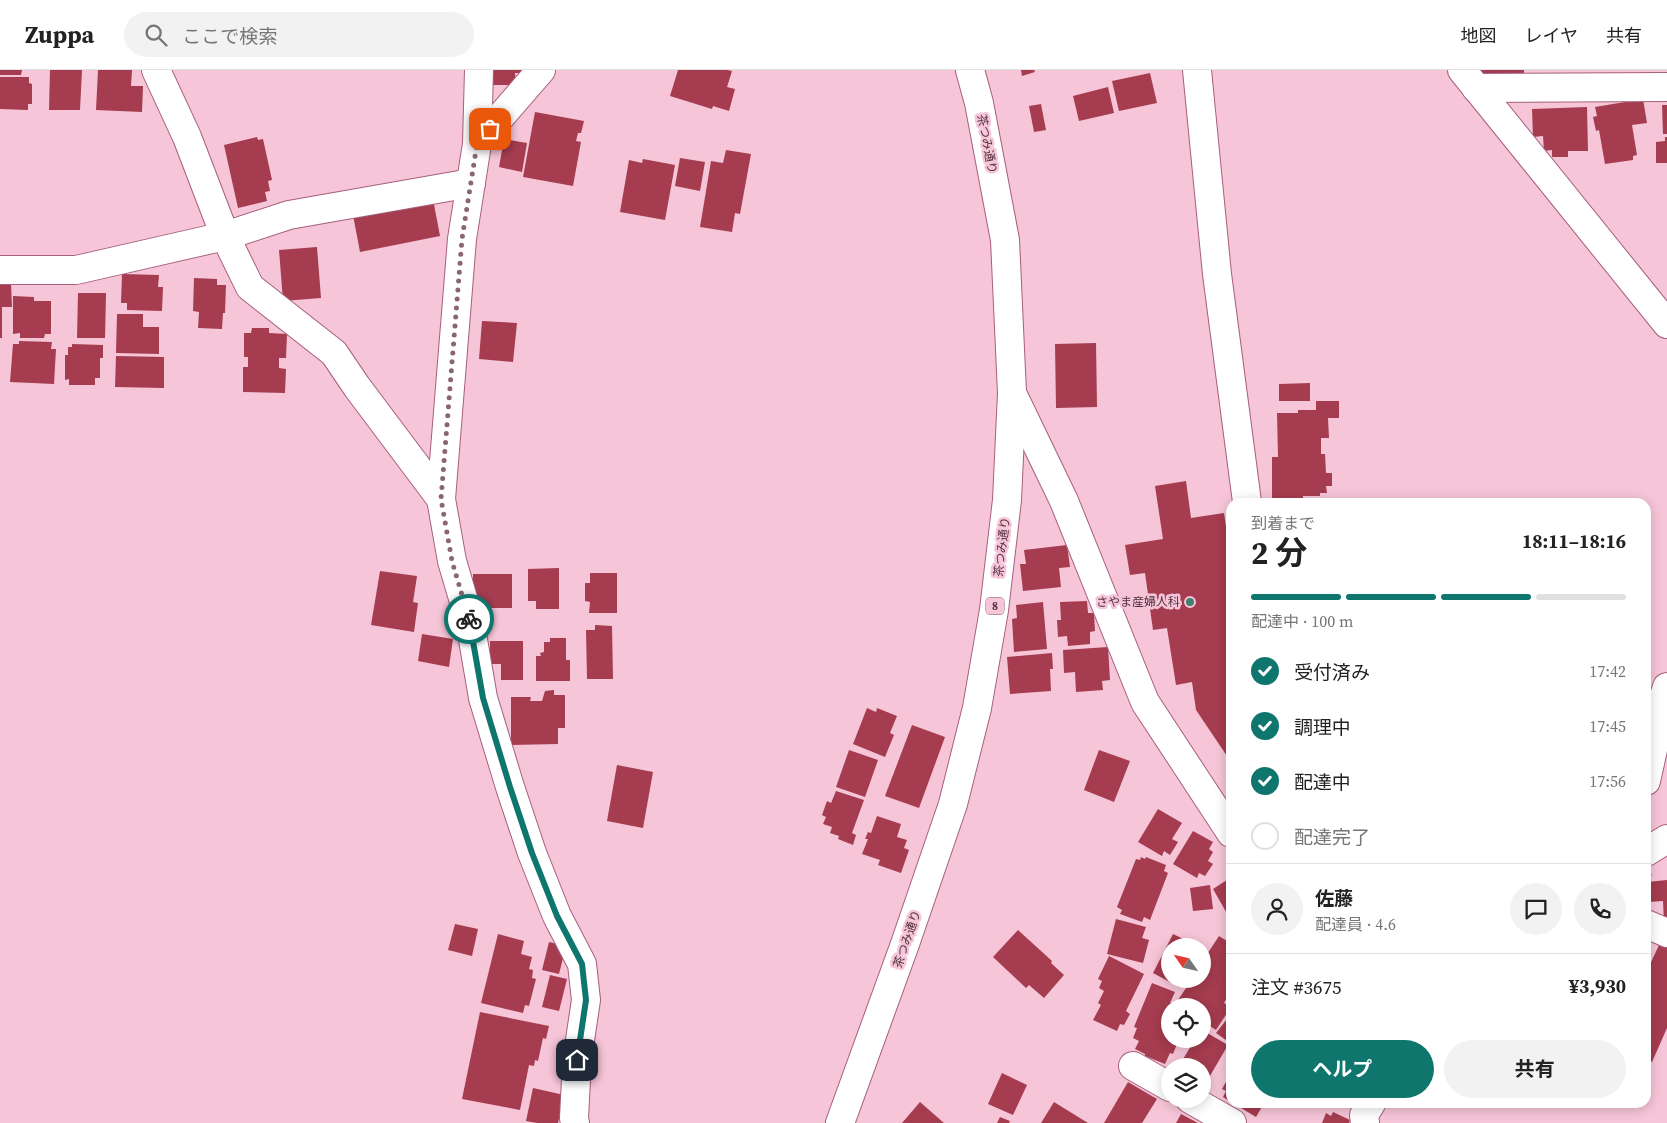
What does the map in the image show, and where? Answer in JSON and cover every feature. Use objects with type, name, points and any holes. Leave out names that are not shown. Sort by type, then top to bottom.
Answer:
[{"type":"street","points":[[156,70],[187,137],[225,236],[250,287],[334,353],[441,499]]},
{"type":"street","points":[[479,70],[477,144],[462,239],[441,499],[452,561],[470,622],[483,698],[532,853],[557,916],[582,964],[586,1000],[577,1060],[575,1123]]},
{"type":"street","points":[[477,144],[541,70]]},
{"type":"street","name":"茶つみ通り","points":[[847,1120],[953,804],[977,708],[994,610],[1006,509],[1012,393],[1005,240],[979,103],[970,70]]},
{"type":"street","points":[[1197,70],[1217,274],[1246,498]]},
{"type":"street","points":[[1469,79],[1667,87]]},
{"type":"street","points":[[1469,79],[1667,324]]},
{"type":"street","points":[[0,270],[76,270],[225,236],[288,215],[471,183]]},
{"type":"street","points":[[1012,393],[1064,501],[1145,702],[1226,825]]},
{"type":"street","points":[[1651,758],[1658,714],[1667,687]]},
{"type":"street","points":[[1651,849],[1667,840]]},
{"type":"street","points":[[1651,926],[1667,932]]},
{"type":"street","points":[[1133,1066],[1161,1082]]},
{"type":"street","points":[[1206,1108],[1232,1123]]},
{"type":"building","points":[[0,70],[22,70],[21,75],[0,75]]},
{"type":"building","points":[[50,70],[82,70],[80,110],[49,110]]},
{"type":"building","points":[[98,70],[132,70],[131,86],[143,86],[142,112],[96,110]]},
{"type":"building","points":[[488,70],[526,70],[526,73],[515,73],[516,85],[488,85]]},
{"type":"building","points":[[678,70],[732,71],[727,87],[735,89],[729,111],[713,106],[712,109],[670,96]]},
{"type":"building","points":[[1021,70],[1034,70],[1035,72],[1022,76]]},
{"type":"building","points":[[1480,70],[1524,70],[1524,77],[1488,79],[1481,74]]},
{"type":"building","points":[[1150,73],[1157,103],[1119,111],[1112,81]]},
{"type":"building","points":[[0,77],[29,77],[29,83],[32,84],[32,104],[28,104],[28,110],[0,109]]},
{"type":"building","points":[[1108,87],[1114,113],[1079,121],[1073,96]]},
{"type":"building","points":[[1643,99],[1647,123],[1632,125],[1637,155],[1633,156],[1633,160],[1605,164],[1599,130],[1596,131],[1593,117],[1597,116],[1595,107]]},
{"type":"building","points":[[1041,104],[1046,130],[1034,132],[1029,106]]},
{"type":"building","points":[[1662,105],[1667,105],[1667,134],[1663,134]]},
{"type":"building","points":[[1587,107],[1588,151],[1568,151],[1568,157],[1552,157],[1552,150],[1544,151],[1543,136],[1533,137],[1532,109]]},
{"type":"building","points":[[535,112],[584,121],[581,133],[578,133],[576,141],[581,142],[573,186],[523,177]]},
{"type":"building","points":[[257,137],[258,140],[263,139],[272,180],[268,181],[270,191],[265,192],[267,201],[238,208],[224,145]]},
{"type":"building","points":[[1665,137],[1667,137],[1667,163],[1656,163],[1656,142],[1665,141]]},
{"type":"building","points":[[504,139],[527,143],[522,172],[499,167]]},
{"type":"building","points":[[726,150],[751,154],[740,214],[735,213],[732,232],[700,227],[711,161],[723,163]]},
{"type":"building","points":[[680,158],[705,162],[700,191],[675,186]]},
{"type":"building","points":[[643,159],[675,165],[665,220],[620,212],[629,160],[642,163]]},
{"type":"building","points":[[433,199],[440,236],[360,252],[353,215]]},
{"type":"building","points":[[317,247],[321,298],[283,301],[279,250]]},
{"type":"building","points":[[122,274],[159,275],[158,287],[163,287],[162,311],[127,310],[127,303],[121,303]]},
{"type":"building","points":[[194,278],[217,279],[217,285],[226,285],[225,313],[223,313],[222,329],[198,328],[199,312],[193,311]]},
{"type":"building","points":[[0,283],[11,283],[12,307],[2,307],[2,338],[0,338]]},
{"type":"building","points":[[78,293],[106,293],[105,338],[77,338]]},
{"type":"building","points":[[13,296],[34,297],[34,301],[51,301],[51,334],[45,334],[44,338],[20,338],[20,333],[13,334]]},
{"type":"building","points":[[117,314],[143,314],[143,327],[159,327],[159,354],[116,353]]},
{"type":"building","points":[[482,321],[517,323],[513,362],[479,359]]},
{"type":"building","points":[[252,328],[269,328],[269,333],[287,334],[286,358],[279,358],[279,368],[286,369],[285,393],[243,392],[243,367],[248,367],[248,357],[244,357],[244,333],[251,333]]},
{"type":"building","points":[[19,341],[52,342],[51,349],[56,349],[54,384],[10,382],[13,344],[19,344]]},
{"type":"building","points":[[1096,343],[1097,407],[1056,408],[1055,344]]},
{"type":"building","points":[[72,344],[103,345],[103,358],[100,358],[100,378],[95,378],[95,385],[69,385],[69,379],[65,380],[65,355],[68,355],[68,347],[72,347]]},
{"type":"building","points":[[116,356],[164,357],[164,388],[115,387]]},
{"type":"building","points":[[1310,383],[1310,401],[1279,401],[1279,384]]},
{"type":"building","points":[[1316,401],[1339,401],[1339,418],[1328,418],[1329,438],[1321,438],[1321,454],[1325,454],[1326,473],[1332,473],[1332,486],[1326,486],[1327,493],[1320,493],[1320,496],[1272,498],[1272,457],[1278,457],[1277,413],[1298,413],[1298,410],[1316,410]]},
{"type":"building","name":"さやま産婦人科","points":[[1186,481],[1191,518],[1224,513],[1226,527],[1226,755],[1196,710],[1192,682],[1176,685],[1167,628],[1153,630],[1145,573],[1130,575],[1125,545],[1163,539],[1155,486]]},
{"type":"building","points":[[1067,545],[1070,567],[1059,568],[1061,587],[1023,591],[1020,564],[1026,564],[1024,550]]},
{"type":"building","points":[[559,568],[559,609],[536,609],[536,601],[528,601],[528,569]]},
{"type":"building","points":[[380,571],[417,576],[413,602],[418,603],[414,632],[371,625]]},
{"type":"building","points":[[590,573],[617,573],[617,613],[589,613],[590,602],[585,601],[585,583],[590,583]]},
{"type":"building","points":[[473,574],[512,574],[512,608],[477,608],[477,592],[473,592]]},
{"type":"building","points":[[1087,601],[1088,613],[1094,613],[1095,631],[1090,632],[1090,644],[1068,646],[1067,636],[1058,637],[1057,620],[1061,620],[1060,602]]},
{"type":"building","points":[[1043,602],[1047,649],[1014,652],[1012,619],[1017,618],[1016,605]]},
{"type":"building","points":[[595,625],[612,626],[613,679],[587,679],[586,630],[595,630]]},
{"type":"building","points":[[422,634],[453,639],[449,667],[418,661]]},
{"type":"building","points":[[550,638],[566,638],[566,660],[570,660],[570,681],[536,681],[536,656],[541,656],[540,653],[544,652],[544,642],[550,642]]},
{"type":"building","points":[[490,641],[523,641],[523,680],[501,680],[501,664],[490,664]]},
{"type":"building","points":[[1108,647],[1110,680],[1102,681],[1103,690],[1076,692],[1075,672],[1064,673],[1063,650]]},
{"type":"building","points":[[1052,653],[1053,669],[1050,669],[1051,691],[1010,694],[1007,657]]},
{"type":"building","points":[[554,690],[554,695],[565,695],[565,728],[558,728],[558,744],[511,745],[511,697],[531,697],[530,701],[542,701],[545,691]]},
{"type":"building","points":[[867,708],[876,712],[877,708],[897,716],[890,733],[894,735],[885,757],[853,744]]},
{"type":"building","points":[[912,725],[945,737],[919,808],[885,796]]},
{"type":"building","points":[[849,750],[878,760],[865,797],[836,787]]},
{"type":"building","points":[[1099,750],[1130,761],[1114,802],[1084,790]]},
{"type":"building","points":[[617,765],[653,772],[643,828],[607,821]]},
{"type":"building","points":[[836,791],[864,800],[852,833],[856,835],[853,845],[838,839],[839,836],[830,833],[832,827],[823,824],[826,817],[822,815],[827,801],[831,803]]},
{"type":"building","points":[[1158,809],[1182,823],[1172,839],[1178,842],[1170,855],[1164,851],[1162,856],[1138,842]]},
{"type":"building","points":[[877,816],[901,824],[897,837],[907,840],[904,848],[909,850],[901,873],[878,865],[880,860],[862,854],[868,839],[865,839],[868,832],[871,833]]},
{"type":"building","points":[[1193,831],[1213,842],[1209,849],[1213,852],[1208,861],[1213,864],[1205,876],[1199,873],[1197,878],[1173,864]]},
{"type":"building","points":[[1141,857],[1145,859],[1146,857],[1166,865],[1164,871],[1168,873],[1150,920],[1144,917],[1142,922],[1120,914],[1122,910],[1117,907],[1136,859],[1140,860]]},
{"type":"building","points":[[1667,880],[1667,924],[1664,924],[1663,901],[1651,902],[1651,882]]},
{"type":"building","points":[[1226,881],[1226,912],[1213,889]]},
{"type":"building","points":[[1210,885],[1213,909],[1193,911],[1190,888]]},
{"type":"building","points":[[1116,919],[1146,927],[1142,938],[1149,940],[1143,963],[1107,954]]},
{"type":"building","points":[[455,924],[478,929],[472,956],[448,950]]},
{"type":"building","points":[[1018,930],[1052,961],[1051,963],[1064,975],[1044,998],[1029,985],[1026,988],[993,957]]},
{"type":"building","points":[[498,934],[524,941],[521,954],[532,957],[529,969],[533,970],[532,978],[536,979],[529,1006],[525,1005],[523,1013],[481,1003]]},
{"type":"building","points":[[1173,934],[1181,938],[1171,938]]},
{"type":"building","points":[[1219,936],[1226,940],[1226,1000],[1224,1003],[1226,1004],[1226,1015],[1216,1030],[1211,1027],[1211,998],[1179,998],[1186,988],[1211,988],[1211,948]]},
{"type":"building","points":[[549,942],[566,946],[559,974],[542,970]]},
{"type":"building","points":[[1659,945],[1667,948],[1667,1028],[1652,1062],[1651,1062],[1651,962]]},
{"type":"building","points":[[1109,956],[1144,974],[1126,1011],[1130,1014],[1124,1025],[1120,1024],[1117,1031],[1093,1020],[1101,1005],[1098,1003],[1104,991],[1099,988],[1102,981],[1098,979]]},
{"type":"building","points":[[1161,957],[1161,977],[1153,973]]},
{"type":"building","points":[[550,975],[567,979],[559,1011],[542,1007]]},
{"type":"building","points":[[1152,983],[1175,992],[1172,998],[1161,998],[1161,1048],[1175,1048],[1173,1054],[1170,1053],[1168,1058],[1161,1058],[1161,1062],[1145,1056],[1145,1054],[1135,1049],[1139,1041],[1133,1038],[1137,1028],[1134,1027]]},
{"type":"building","points":[[480,1012],[549,1026],[546,1039],[543,1038],[538,1061],[535,1060],[534,1066],[529,1065],[520,1110],[462,1099]]},
{"type":"building","points":[[1226,1020],[1226,1040],[1216,1033]]},
{"type":"building","points":[[1211,1035],[1226,1044],[1226,1048],[1211,1074],[1211,1058],[1184,1058],[1190,1048],[1211,1048]]},
{"type":"building","points":[[1002,1073],[1027,1085],[1013,1115],[988,1104]]},
{"type":"building","points":[[1128,1082],[1157,1099],[1142,1123],[1104,1123]]},
{"type":"building","points":[[1226,1082],[1226,1091],[1222,1089]]},
{"type":"building","points":[[533,1088],[564,1095],[558,1123],[526,1121]]},
{"type":"building","points":[[920,1102],[944,1123],[902,1123]]},
{"type":"building","points":[[1054,1102],[1088,1123],[1041,1123]]},
{"type":"building","points":[[1241,1108],[1261,1108],[1256,1117]]},
{"type":"building","points":[[1333,1112],[1350,1120],[1349,1123],[1322,1123],[1326,1113],[1331,1116]]},
{"type":"building","points":[[1181,1114],[1198,1123],[1176,1123]]},
{"type":"building","points":[[1000,1117],[1010,1121],[1009,1123],[997,1123]]},
{"type":"way so far","points":[[469,619],[452,561],[441,499],[462,239],[477,144],[490,129]]},
{"type":"place","name":"さやま産婦人科","points":[[1190,602]]},
{"type":"route","points":[[469,619],[483,698],[510,787],[532,853],[557,916],[582,964],[586,1000],[577,1060]]}]
